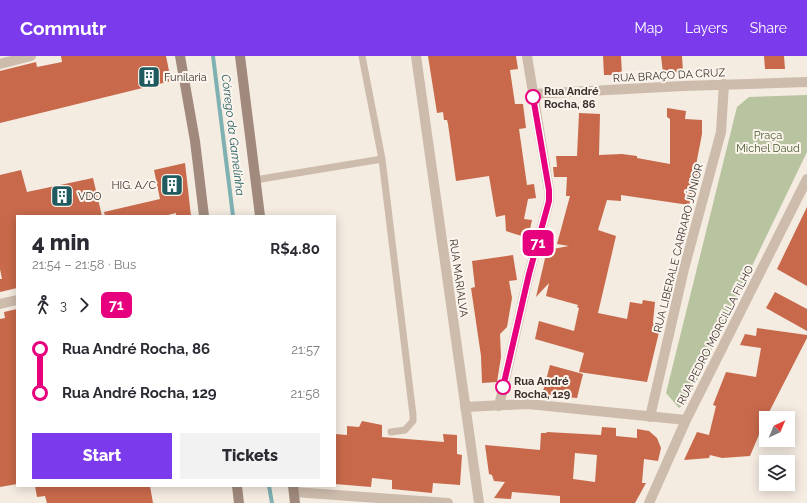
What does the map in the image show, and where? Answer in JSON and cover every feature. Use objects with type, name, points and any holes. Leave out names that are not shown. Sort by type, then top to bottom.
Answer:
[{"type":"main road","points":[[180,56],[194,141],[204,215]]},
{"type":"main road","points":[[240,56],[260,215]]},
{"type":"main road","points":[[237,487],[239,503]]},
{"type":"main road","points":[[294,489],[295,503]]},
{"type":"street","points":[[0,64],[31,56]]},
{"type":"street","name":"RUA MARIALVA","points":[[416,56],[479,503]]},
{"type":"street","points":[[499,406],[529,274],[549,201],[549,190],[527,56]]},
{"type":"street","name":"RUA BRAÇO DA CRUZ","points":[[533,94],[724,84],[807,82]]},
{"type":"street","name":"RUA LIBERALE CARRARO JÚNIOR","points":[[650,417],[684,269],[721,132],[724,84]]},
{"type":"street","name":"RUA PEDRO MORCILLA FILHO","points":[[649,503],[686,420],[807,178]]},
{"type":"street","points":[[0,304],[16,300]]},
{"type":"street","points":[[465,407],[528,404],[686,420]]},
{"type":"street","points":[[294,489],[448,503]]},
{"type":"lane","points":[[362,56],[382,159],[413,415],[413,421],[405,430],[391,432]]},
{"type":"lane","points":[[255,180],[382,159]]},
{"type":"green space","name":"Praça Michel Daud","points":[[807,95],[807,152],[686,403],[679,408],[666,393],[737,107],[749,97]]},
{"type":"building","points":[[61,56],[166,56],[171,81],[0,123],[0,71],[36,62],[37,67],[62,62]]},
{"type":"building","points":[[428,56],[516,56],[518,69],[510,70],[515,104],[523,104],[526,128],[519,129],[527,185],[534,184],[536,198],[528,199],[524,219],[532,220],[528,238],[506,231],[505,215],[496,217],[489,176],[456,181],[448,124],[447,120],[444,120],[443,112],[437,113]]},
{"type":"building","points":[[603,56],[621,56],[622,75],[604,75]]},
{"type":"building","points":[[661,56],[682,56],[683,72],[663,73]]},
{"type":"building","points":[[764,56],[784,56],[785,69],[765,69]]},
{"type":"building","points":[[667,108],[686,111],[685,119],[702,120],[702,134],[696,165],[699,166],[689,205],[621,195],[621,201],[607,200],[598,230],[616,236],[598,313],[627,319],[630,302],[642,304],[643,300],[655,302],[653,322],[661,324],[647,382],[579,372],[584,353],[535,339],[539,321],[574,331],[579,308],[577,307],[578,305],[546,296],[549,283],[536,297],[547,250],[569,246],[557,244],[570,196],[566,196],[567,177],[554,177],[553,167],[557,167],[556,156],[577,156],[579,113],[600,114],[599,155],[622,154],[670,164],[670,119],[667,117]]},
{"type":"building","points":[[185,163],[191,215],[176,215],[176,213],[168,215],[105,215],[104,212],[160,199],[154,170]]},
{"type":"building","points":[[21,170],[27,192],[93,178],[102,215],[16,215],[16,288],[0,292],[0,279],[2,279],[0,269],[0,175]]},
{"type":"building","points":[[807,207],[807,286],[777,269]]},
{"type":"building","points":[[513,255],[517,280],[509,281],[512,298],[507,327],[500,334],[501,357],[497,382],[482,383],[481,356],[471,288],[475,287],[472,261]]},
{"type":"building","points":[[775,292],[807,309],[807,331],[766,308]]},
{"type":"building","points":[[16,309],[16,484],[0,487],[0,319],[5,318],[4,312]]},
{"type":"building","points":[[757,328],[807,335],[807,338],[770,411],[759,411],[759,435],[750,456],[722,458],[710,455],[709,458],[684,460],[697,432],[709,435],[716,406],[713,405],[726,372],[756,377],[761,348],[740,345],[745,334],[756,336]]},
{"type":"building","points":[[550,365],[583,374],[577,398],[542,395]]},
{"type":"building","points":[[362,421],[382,425],[382,437],[444,442],[443,434],[457,435],[457,454],[462,455],[460,485],[433,483],[432,493],[392,489],[392,480],[372,478],[371,487],[336,484],[336,434],[347,435],[347,426],[359,427]]},
{"type":"building","points":[[602,427],[616,428],[616,436],[637,438],[637,429],[649,431],[657,438],[661,448],[658,461],[644,459],[642,483],[646,483],[635,503],[560,503],[560,496],[512,492],[511,499],[494,498],[505,482],[494,481],[492,475],[489,474],[485,445],[540,450],[541,433],[601,435]],"holes":[[[575,453],[597,455],[595,482],[573,479]]]},
{"type":"building","points":[[35,487],[150,487],[153,503],[47,503],[45,496],[37,497]]},
{"type":"waterway","name":"Córrego da Gamelinha","points":[[213,56],[233,215]]},
{"type":"waterway","name":"Córrego da Gamelinha","points":[[269,487],[272,503]]},
{"type":"bus line","name":"71","points":[[503,387],[529,274],[549,201],[549,190],[533,97]]},
{"type":"place","name":"Funilaria","points":[[149,77]]},
{"type":"place","name":"Rua André Rocha, 86","points":[[533,97]]},
{"type":"place","name":"HIG. A/C","points":[[172,185]]},
{"type":"place","name":"VDO","points":[[62,196]]},
{"type":"place","name":"Rua André Rocha, 129","points":[[503,387]]}]
